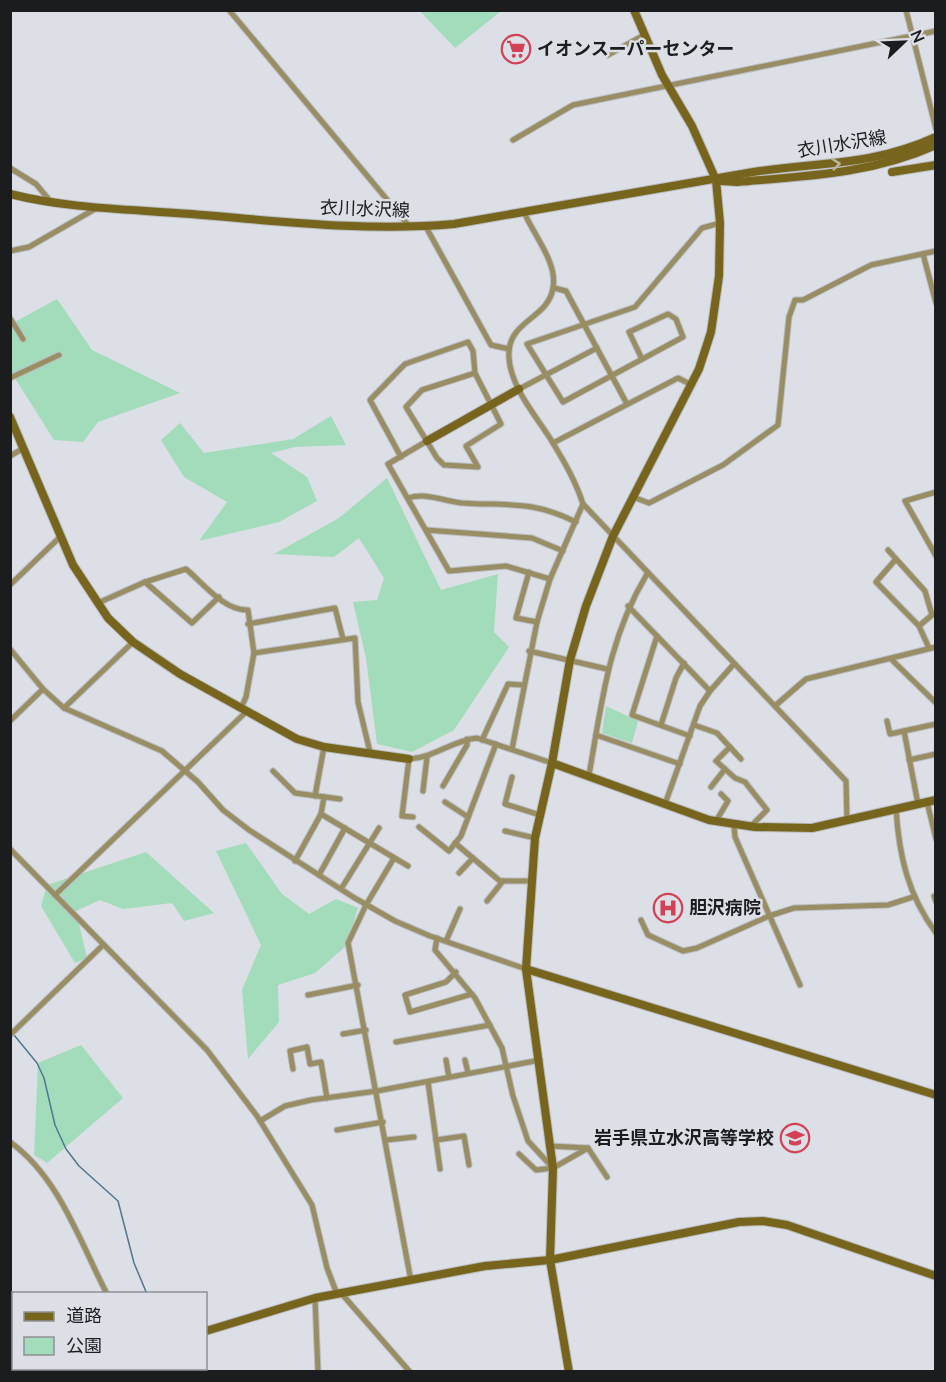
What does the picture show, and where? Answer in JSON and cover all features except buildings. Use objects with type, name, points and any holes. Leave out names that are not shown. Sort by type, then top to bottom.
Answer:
[{"type":"street","points":[[229,10],[410,228]]},
{"type":"street","points":[[569,1371],[550,1260],[553,1168],[526,969],[530,881],[535,838],[552,763],[570,660],[586,606],[613,536],[692,385],[713,322],[720,276],[720,223],[716,180],[692,126],[667,86],[634,10]]},
{"type":"street","points":[[906,10],[936,129]]},
{"type":"street","points":[[513,140],[573,105],[936,31]]},
{"type":"street","points":[[608,55],[644,35]]},
{"type":"street","name":"衣川水沢線","points":[[10,194],[95,209],[410,228],[426,227],[736,175],[864,161],[908,149],[936,136]]},
{"type":"street","name":"衣川水沢線","points":[[716,180],[737,182],[867,169],[896,161],[936,145]]},
{"type":"street","points":[[892,172],[936,165]]},
{"type":"street","points":[[10,168],[36,184],[52,203]]},
{"type":"street","points":[[10,251],[29,247],[95,209]]},
{"type":"street","points":[[524,212],[548,259],[554,288],[545,305],[515,332],[509,349],[510,366],[519,389],[574,479],[583,504],[646,574],[733,665],[776,705],[846,781],[847,820]]},
{"type":"street","points":[[642,359],[629,332],[668,314],[676,319],[683,338],[563,402],[527,344],[635,307],[702,228],[720,223]]},
{"type":"street","points":[[426,227],[491,345],[509,349]]},
{"type":"street","points":[[633,498],[649,503],[723,465],[778,425],[789,317],[795,300],[803,300],[871,265],[936,251]]},
{"type":"street","points":[[923,254],[936,303]]},
{"type":"street","points":[[554,288],[566,291],[613,374],[627,404]]},
{"type":"street","points":[[10,318],[23,339]]},
{"type":"street","points":[[401,457],[370,400],[405,364],[468,342],[473,351],[476,373],[490,406],[501,424],[466,446],[478,467],[444,465],[406,407],[422,390],[476,373]]},
{"type":"street","points":[[550,579],[506,566],[449,570],[388,464],[545,374],[597,348]]},
{"type":"street","points":[[10,378],[59,354]]},
{"type":"street","points":[[553,443],[678,378],[692,385]]},
{"type":"street","points":[[10,417],[74,565],[108,618],[133,642],[180,674],[297,739],[324,747],[409,759],[427,757],[467,739],[482,740],[734,826],[812,828],[927,802]]},
{"type":"street","points":[[10,456],[24,448]]},
{"type":"street","points":[[936,492],[905,501],[936,556]]},
{"type":"street","points":[[408,498],[419,495],[460,503],[527,504],[576,522]]},
{"type":"street","points":[[512,749],[529,651],[537,622],[550,579],[583,504]]},
{"type":"street","points":[[426,530],[532,538],[562,551]]},
{"type":"street","points":[[10,585],[61,537]]},
{"type":"street","points":[[888,550],[925,591],[932,615],[919,626]]},
{"type":"street","points":[[896,559],[876,582],[919,626],[929,648]]},
{"type":"street","points":[[55,895],[186,772],[244,710],[254,652],[248,624],[248,610],[238,610],[228,606],[186,569],[145,582],[98,603]]},
{"type":"street","points":[[529,572],[516,618],[537,622]]},
{"type":"street","points":[[589,775],[607,669],[628,606],[646,574]]},
{"type":"street","points":[[145,582],[192,623],[219,597]]},
{"type":"street","points":[[628,606],[710,691]]},
{"type":"street","points":[[248,624],[334,608],[343,639]]},
{"type":"street","points":[[657,636],[632,715],[690,736]]},
{"type":"street","points":[[254,652],[355,638],[358,702],[370,752]]},
{"type":"street","points":[[64,708],[133,642]]},
{"type":"street","points":[[776,705],[806,679],[936,647]]},
{"type":"street","points":[[10,649],[43,689],[64,708],[150,745],[186,772],[223,810],[295,861],[394,921],[526,969],[936,1095]]},
{"type":"street","points":[[529,651],[607,669]]},
{"type":"street","points":[[891,658],[936,703]]},
{"type":"street","points":[[661,725],[676,678],[684,663]]},
{"type":"street","points":[[665,804],[694,725],[710,691],[733,665]]},
{"type":"street","points":[[482,740],[508,684],[524,685]]},
{"type":"street","points":[[10,721],[43,689]]},
{"type":"street","points":[[887,721],[890,734],[936,724]]},
{"type":"street","points":[[694,725],[717,733],[741,759]]},
{"type":"street","points":[[904,730],[909,760],[927,802],[936,839]]},
{"type":"street","points":[[596,735],[680,764]]},
{"type":"street","points":[[442,786],[467,745],[467,739]]},
{"type":"street","points":[[419,827],[449,851],[461,836],[496,744]]},
{"type":"street","points":[[315,796],[324,747]]},
{"type":"street","points":[[730,747],[716,761],[735,778],[745,782],[767,810],[751,826]]},
{"type":"street","points":[[909,760],[936,754]]},
{"type":"street","points":[[423,791],[427,757]]},
{"type":"street","points":[[409,759],[402,816],[413,817]]},
{"type":"street","points":[[711,787],[725,769]]},
{"type":"street","points":[[273,771],[295,793],[340,799]]},
{"type":"street","points":[[512,777],[505,804],[540,815]]},
{"type":"street","points":[[716,821],[728,801],[721,794]]},
{"type":"street","points":[[295,861],[321,814],[324,797]]},
{"type":"street","points":[[446,802],[468,817]]},
{"type":"street","points":[[896,809],[900,854],[913,897],[936,933]]},
{"type":"street","points":[[321,814],[408,866]]},
{"type":"street","points":[[734,826],[735,837],[800,986]]},
{"type":"street","points":[[319,875],[345,828]]},
{"type":"street","points":[[341,889],[379,828]]},
{"type":"street","points":[[505,831],[535,838]]},
{"type":"street","points":[[456,843],[500,881],[530,881]]},
{"type":"street","points":[[10,849],[102,946],[207,1050],[260,1121],[312,1205],[327,1268],[339,1293],[410,1371]]},
{"type":"street","points":[[394,858],[366,904],[348,943],[358,985],[411,1281]]},
{"type":"street","points":[[459,873],[473,858]]},
{"type":"street","points":[[487,902],[503,881]]},
{"type":"street","points":[[641,920],[648,936],[683,951],[697,948],[769,916],[806,907],[871,906],[913,897]]},
{"type":"street","points":[[446,941],[460,909]]},
{"type":"street","points":[[437,938],[435,950],[456,972],[472,994],[502,1047],[513,1096],[528,1141],[553,1168]]},
{"type":"street","points":[[10,1035],[102,946]]},
{"type":"street","points":[[456,972],[446,982],[405,995],[410,1012],[472,994]]},
{"type":"street","points":[[308,994],[358,985]]},
{"type":"street","points":[[396,1042],[490,1025]]},
{"type":"street","points":[[343,1034],[366,1030]]},
{"type":"street","points":[[293,1070],[290,1051],[308,1047],[310,1064],[321,1062],[327,1098]]},
{"type":"street","points":[[446,1060],[449,1077]]},
{"type":"street","points":[[465,1060],[468,1072]]},
{"type":"street","points":[[260,1121],[285,1106],[540,1060]]},
{"type":"street","points":[[428,1082],[440,1169]]},
{"type":"street","points":[[337,1130],[383,1122]]},
{"type":"street","points":[[436,1140],[464,1136],[469,1165]]},
{"type":"street","points":[[386,1140],[414,1137]]},
{"type":"street","points":[[10,1142],[41,1169],[55,1191],[106,1292]]},
{"type":"street","points":[[550,1146],[588,1148]]},
{"type":"street","points":[[519,1154],[536,1170],[553,1168],[588,1148]]},
{"type":"street","points":[[588,1148],[607,1178]]},
{"type":"street","points":[[207,1331],[339,1293],[485,1266],[550,1260],[739,1222],[763,1221],[810,1231],[936,1276]]},
{"type":"street","points":[[315,1298],[318,1371]]},
{"type":"green space","points":[[420,11],[501,11],[455,48]]},
{"type":"green space","points":[[57,299],[92,350],[180,393],[98,422],[83,442],[54,440],[11,372],[11,324]]},
{"type":"green space","points":[[331,416],[346,445],[295,447],[271,453],[307,477],[317,501],[279,522],[199,541],[227,502],[184,477],[161,440],[180,423],[204,453],[293,439]]},
{"type":"green space","points":[[387,478],[441,590],[498,574],[494,632],[509,647],[454,730],[412,752],[377,744],[366,658],[353,602],[377,600],[384,578],[359,538],[334,557],[274,554],[339,518]]},
{"type":"green space","points":[[606,706],[638,721],[632,743],[602,733]]},
{"type":"green space","points":[[246,843],[282,894],[309,914],[336,899],[358,908],[346,946],[315,973],[278,985],[279,1022],[248,1059],[242,990],[261,945],[216,851]]},
{"type":"green space","points":[[146,852],[214,913],[184,921],[172,903],[123,909],[100,900],[76,911],[87,958],[75,963],[41,906],[47,885]]},
{"type":"green space","points":[[81,1045],[123,1098],[47,1163],[34,1155],[38,1063]]},
{"type":"waterway","points":[[14,1035],[37,1063],[44,1078],[55,1125],[66,1149],[79,1166],[118,1201],[134,1263],[146,1292]]},
{"type":"place","name":"イオンスーパーセンター","points":[[516,49]]},
{"type":"place","name":"胆沢病院","points":[[668,908]]},
{"type":"place","name":"岩手県立水沢高等学校","points":[[795,1138]]}]
